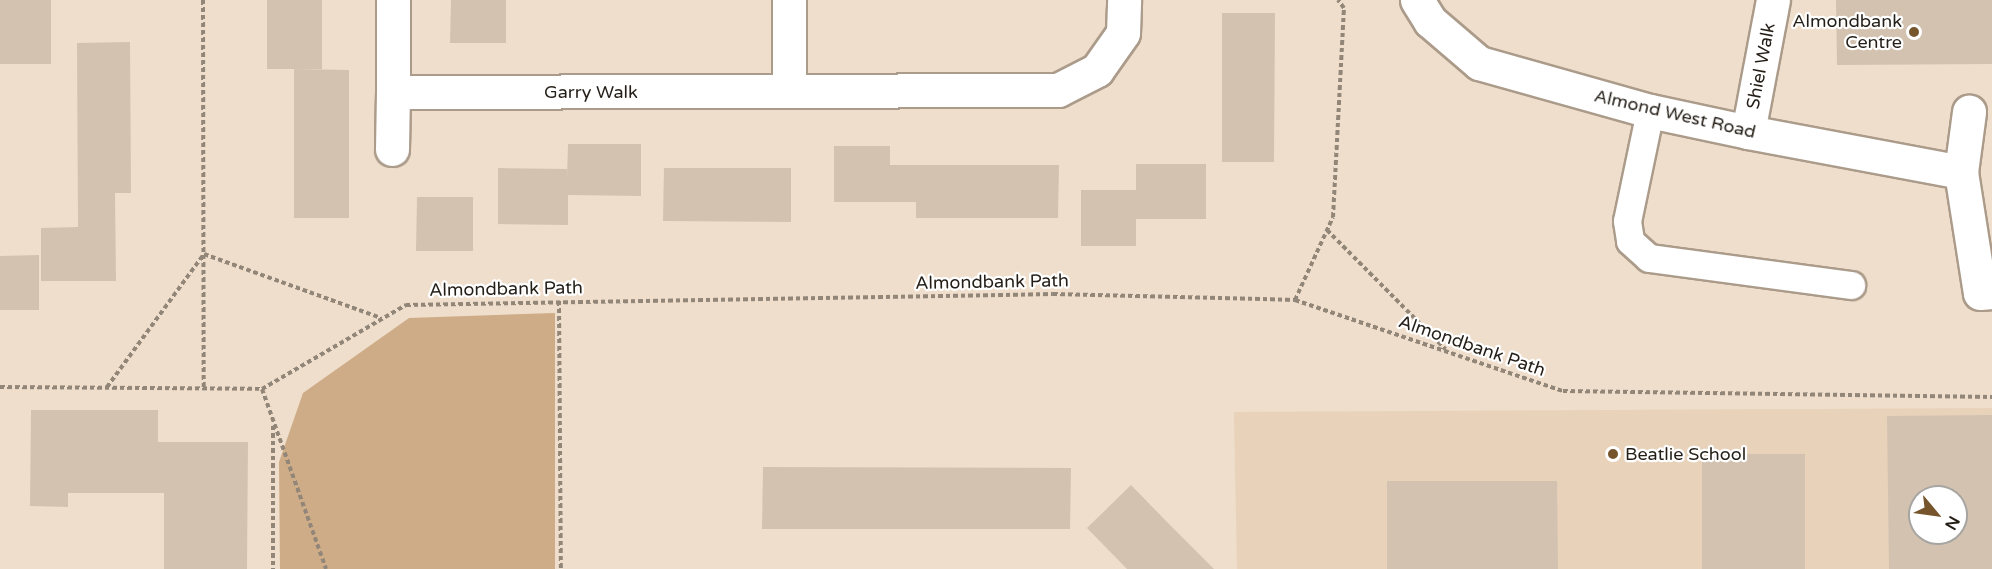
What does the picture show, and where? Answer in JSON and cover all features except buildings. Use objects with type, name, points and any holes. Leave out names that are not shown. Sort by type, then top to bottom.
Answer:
[{"type":"street","points":[[392,149],[393,0]]},
{"type":"street","points":[[789,0],[789,91]]},
{"type":"street","name":"Garry Walk","points":[[393,92],[1058,90],[1097,70],[1122,33],[1124,0]]},
{"type":"street","name":"Almond West Road","points":[[1417,0],[1430,21],[1479,63],[1650,111],[1961,172]]},
{"type":"street","name":"Shiel Walk","points":[[1748,132],[1773,0]]},
{"type":"street","points":[[1969,112],[1961,172],[1980,293],[1992,292]]},
{"type":"lane","points":[[1650,111],[1627,221],[1630,241],[1650,258],[1851,285]]},
{"type":"path","points":[[202,0],[204,388]]},
{"type":"path","points":[[1295,300],[1333,218],[1344,8],[1338,0]]},
{"type":"path","points":[[1327,230],[1447,352]]},
{"type":"path","points":[[204,255],[381,319]]},
{"type":"path","points":[[107,388],[204,255]]},
{"type":"path","name":"Almondbank Path","points":[[262,389],[406,304],[1053,294],[1295,300],[1563,391],[1992,398]]},
{"type":"path","points":[[559,301],[561,569]]},
{"type":"path","points":[[0,387],[262,389],[326,569]]},
{"type":"path","points":[[273,422],[273,569]]},
{"type":"shaded area","points":[[555,313],[555,569],[280,569],[279,462],[303,393],[409,318]]},
{"type":"shaded area","name":"Beatlie School","points":[[1992,408],[1992,569],[1237,569],[1234,412]]},
{"type":"place","name":"Almondbank Centre","points":[[1914,32]]},
{"type":"place","name":"Beatlie School","points":[[1613,454]]}]
